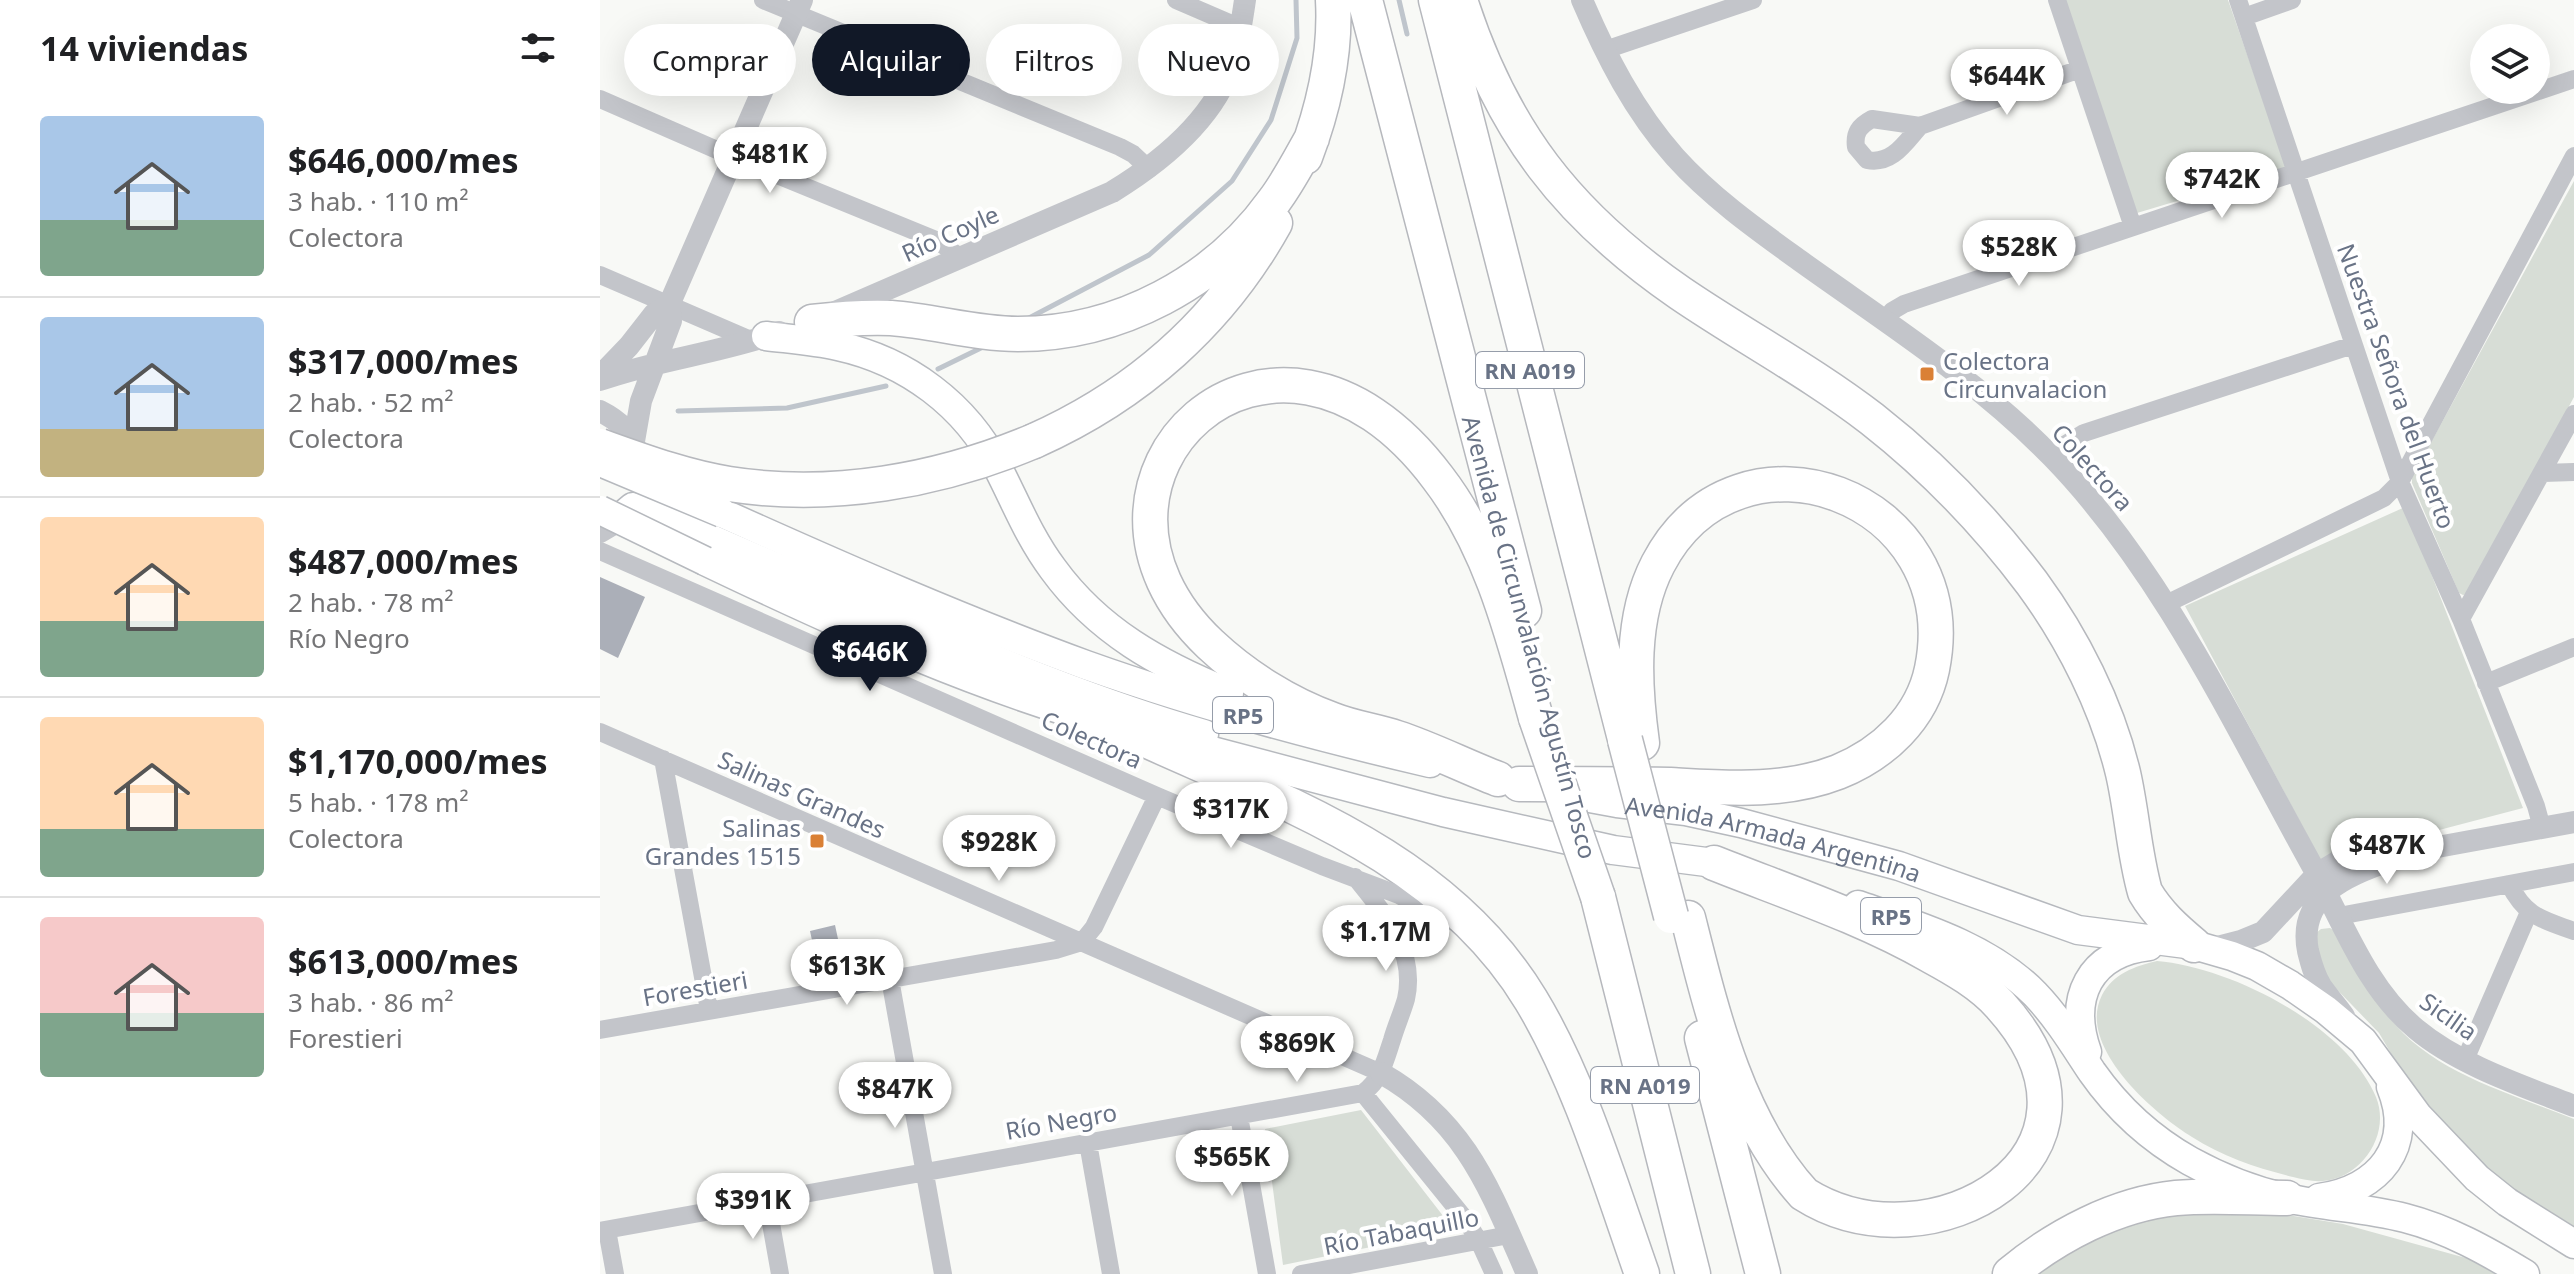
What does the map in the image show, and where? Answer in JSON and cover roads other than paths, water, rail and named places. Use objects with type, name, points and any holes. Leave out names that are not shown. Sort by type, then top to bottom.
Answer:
[{"type":"highway","points":[[600,446],[726,484],[818,490],[877,485],[942,473],[1003,454],[1079,419],[1128,389],[1163,362],[1206,321],[1252,262],[1274,226],[1312,138],[1328,80],[1333,0]]},
{"type":"highway","name":"Avenida de Circunvalación Agustín Tosco","points":[[1365,0],[1544,720],[1598,897],[1693,1274]]},
{"type":"highway","name":"RN A019","points":[[1436,0],[1634,741],[1648,826],[1680,917],[1763,1274]]},
{"type":"highway","points":[[1460,0],[1495,89],[1521,136],[1552,181],[1584,216],[1679,292],[1873,419],[1958,497],[2032,584],[2078,659],[2112,736],[2122,770],[2145,892],[2154,907],[2194,946]]},
{"type":"highway","points":[[812,322],[848,318],[894,319],[1020,334],[1070,329],[1117,317],[1181,287],[1240,241],[1274,202],[1312,138]]},
{"type":"highway","points":[[1544,720],[1500,600],[1471,533],[1440,480],[1421,456],[1386,423],[1331,393],[1296,385],[1263,386],[1221,400],[1204,411],[1175,441],[1157,475],[1152,495],[1152,539],[1166,583],[1178,605],[1208,642],[1250,677],[1302,706],[1332,720],[1397,738],[1508,782],[1767,787],[1837,772],[1878,750],[1894,738],[1922,701],[1935,656],[1935,611],[1929,586],[1920,564],[1901,536],[1879,515],[1858,502],[1837,493],[1805,486],[1773,485],[1751,489],[1713,505],[1694,519],[1675,538],[1658,565],[1647,592],[1641,616],[1634,741]]},
{"type":"highway","points":[[1113,725],[1258,788],[1373,849],[1430,887],[1459,912],[1517,979],[1561,1059],[1642,1274]]},
{"type":"highway","points":[[1680,917],[1743,1095],[1760,1133],[1806,1196],[1834,1219],[1860,1234],[1891,1242],[1922,1243],[1948,1238],[1970,1229],[2011,1199],[2025,1180],[2038,1151],[2045,1118],[2044,1094],[2030,1045],[1998,1002],[1946,964],[1879,928],[1714,863]]},
{"type":"highway","points":[[2010,1274],[2064,1237],[2134,1207],[2197,1197],[2291,1199]]},
{"type":"main road","points":[[759,339],[838,346],[864,353],[887,361],[928,386],[952,406],[983,442],[1031,537],[1073,595],[1113,632],[1184,675],[1290,715],[1358,746]]},
{"type":"main road","name":"Avenida Armada Argentina","points":[[600,462],[961,616],[1086,664],[1238,713],[1508,782],[1741,823],[1899,866],[2078,930],[2194,946],[2257,966],[2326,1010],[2369,1047],[2418,1116],[2456,1158],[2507,1202],[2574,1244]]},
{"type":"main road","points":[[614,511],[633,507],[645,509],[769,565],[1126,711],[1368,780],[1526,819],[1613,850]]},
{"type":"main road","name":"Avenida Armada Argentina","points":[[614,511],[705,561],[781,597],[952,669],[1066,711],[1443,812],[1613,850],[1714,863],[1883,913],[1975,951],[2019,978],[2066,1030],[2107,1092],[2138,1125],[2174,1152],[2215,1174],[2291,1199],[2371,1211],[2435,1227],[2525,1274]]},
{"type":"main road","name":"Avenida Armada Argentina","points":[[2107,1092],[2086,1050],[2080,1029],[2079,1008],[2091,977],[2118,954],[2135,948],[2194,946]]},
{"type":"main road","name":"Avenida Armada Argentina","points":[[2291,1199],[2342,1194],[2362,1186],[2388,1162],[2399,1130],[2398,1111],[2387,1076],[2369,1047]]},
{"type":"street","points":[[763,0],[799,7],[1120,147],[1149,169]]},
{"type":"street","points":[[1176,0],[1232,24]]},
{"type":"street","name":"Río Coyle","points":[[1242,24],[1245,0]]},
{"type":"street","name":"Colectora","points":[[1582,0],[1625,88],[1676,159],[1755,228],[1989,398],[2050,454],[2109,523],[2166,604],[2339,916]]},
{"type":"street","points":[[1605,50],[1753,0]]},
{"type":"street","points":[[2057,0],[2133,227]]},
{"type":"street","points":[[2241,9],[2292,0]]},
{"type":"street","points":[[600,532],[617,522],[614,511],[637,486],[634,441],[641,401],[671,321],[669,305],[799,7]]},
{"type":"street","name":"Nuestra Señora del Huerto","points":[[2241,9],[2400,482],[2461,619],[2542,828]]},
{"type":"street","points":[[1920,126],[2080,69]]},
{"type":"street","points":[[1884,321],[1892,311],[1904,304],[2574,79]]},
{"type":"street","name":"Río Coyle","points":[[600,378],[759,339],[812,322],[1112,192],[1149,169],[1184,136],[1215,96]]},
{"type":"street","points":[[600,99],[936,240],[960,257]]},
{"type":"street","points":[[2166,604],[2384,498],[2400,482],[2574,156]]},
{"type":"street","points":[[600,275],[759,339]]},
{"type":"street","points":[[600,378],[654,314],[669,305]]},
{"type":"street","points":[[2050,454],[2084,433],[2353,345]]},
{"type":"street","points":[[600,411],[616,421],[634,441]]},
{"type":"street","points":[[2461,619],[2574,414]]},
{"type":"street","points":[[2543,473],[2574,472]]},
{"type":"street","name":"Colectora","points":[[600,551],[1157,796],[1399,895],[1436,913],[1470,937],[1517,979]]},
{"type":"street","points":[[2486,683],[2574,647]]},
{"type":"street","name":"Salinas Grandes","points":[[600,732],[1381,1073]]},
{"type":"street","points":[[663,759],[709,1010]]},
{"type":"street","points":[[1082,942],[1094,927],[1157,796]]},
{"type":"street","points":[[2194,946],[2241,941],[2263,932],[2322,883],[2337,862],[2361,854],[2432,848],[2574,822]]},
{"type":"street","points":[[2339,916],[2574,872]]},
{"type":"street","points":[[1355,877],[1398,937],[1408,975],[1406,997],[1381,1073],[1372,1087],[1363,1093],[1465,1219],[1494,1274]]},
{"type":"street","points":[[2322,883],[2306,940],[2311,964],[2320,984],[2369,1047]]},
{"type":"street","points":[[2509,884],[2519,904],[2529,912],[2574,931]]},
{"type":"street","points":[[2465,1060],[2529,912]]},
{"type":"street","name":"Sicilia","points":[[2339,916],[2362,962],[2397,1011],[2432,1041],[2465,1060],[2574,1106]]},
{"type":"street","name":"Forestieri","points":[[600,1030],[1056,950],[1082,942]]},
{"type":"street","points":[[890,979],[943,1274]]},
{"type":"street","points":[[1381,1073],[1416,1096],[1455,1133],[1481,1173],[1527,1274]]},
{"type":"street","name":"Río Negro","points":[[604,1230],[1363,1093]]},
{"type":"street","points":[[1239,1116],[1267,1274]]},
{"type":"street","points":[[1088,1143],[1111,1274]]},
{"type":"street","points":[[767,1201],[780,1274]]},
{"type":"street","points":[[604,1230],[615,1274]]},
{"type":"street","name":"Río Tabaquillo","points":[[1301,1274],[1509,1235]]},
{"type":"waterway","points":[[1029,318],[1149,255],[1232,181],[1271,120],[1297,38],[1296,0]]},
{"type":"waterway","points":[[1399,0],[1407,34]]},
{"type":"waterway","points":[[938,369],[983,347]]},
{"type":"waterway","points":[[678,411],[787,408],[886,386]]},
{"type":"place","name":"Colectora Circunvalacion","points":[[1927,374]]},
{"type":"place","name":"Salinas Grandes 1515","points":[[817,841]]}]
